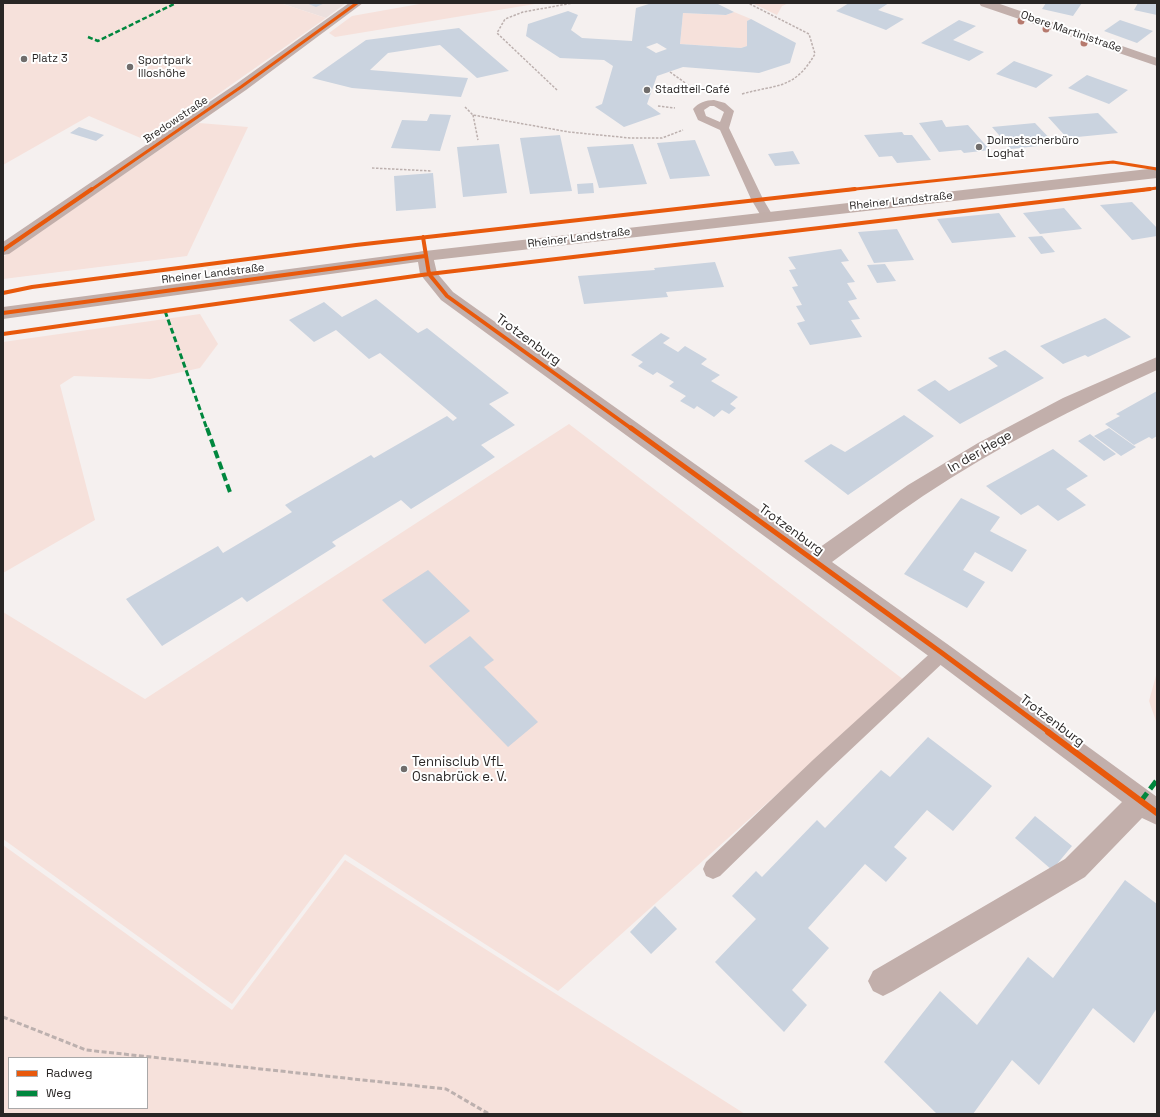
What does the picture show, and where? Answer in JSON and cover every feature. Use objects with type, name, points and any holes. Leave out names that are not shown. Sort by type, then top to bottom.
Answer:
[{"type":"street","name":"Bredowstraße","points":[[3,250],[241,87],[357,3]]},
{"type":"street","name":"Obere Martinistraße","points":[[985,3],[1157,62]]},
{"type":"street","name":"Rheiner Landstraße","points":[[3,313],[425,256],[767,216],[1157,173]]},
{"type":"street","name":"Trotzenburg","points":[[425,256],[429,274],[447,296],[942,653],[1149,807],[1075,868],[883,981]]},
{"type":"street","name":"In der Hege","points":[[816,562],[930,481],[1019,429],[1076,400],[1157,363]]},
{"type":"lane","points":[[724,128],[702,118],[698,110],[707,103],[720,104],[729,111],[724,128],[756,199],[767,216]]},
{"type":"lane","points":[[713,869],[821,765],[942,653]]},
{"type":"path","points":[[557,90],[497,33],[505,19],[523,12],[573,3]]},
{"type":"path","points":[[720,104],[754,90],[785,84],[804,71],[815,54],[809,34],[748,3]]},
{"type":"path","points":[[465,107],[473,116],[478,140]]},
{"type":"path","points":[[473,116],[569,132],[630,138],[662,138],[681,131],[702,118]]},
{"type":"path","points":[[372,168],[432,171]]},
{"type":"path","points":[[3,1017],[86,1050],[446,1089],[489,1114]]},
{"type":"shaded area","name":"Sportpark Illoshöhe","points":[[3,3],[280,3],[326,18],[150,142],[89,116],[3,165]]},
{"type":"shaded area","points":[[280,3],[346,3],[326,18]]},
{"type":"shaded area","points":[[425,3],[541,3],[335,37],[329,33],[352,16]]},
{"type":"shaded area","points":[[752,3],[789,3],[782,6],[777,15]]},
{"type":"shaded area","points":[[734,12],[751,19],[747,21],[747,46],[741,48],[680,44],[683,13],[726,15]]},
{"type":"shaded area","points":[[199,123],[248,127],[187,256],[3,279],[3,257]]},
{"type":"shaded area","points":[[200,314],[218,344],[200,368],[150,379],[74,376],[60,385],[95,520],[3,573],[3,342]]},
{"type":"shaded area","name":"Tennisclub VfL Osnabrück e. V.","points":[[569,424],[904,680],[558,991],[345,854],[232,1004],[3,839],[3,612],[145,699]]},
{"type":"shaded area","points":[[1157,672],[1157,724],[1149,701]]},
{"type":"shaded area","points":[[3,845],[232,1010],[345,860],[745,1114],[3,1114]]},
{"type":"building","points":[[306,3],[325,3],[316,7]]},
{"type":"building","points":[[652,3],[716,3],[734,12],[726,15],[683,13],[680,44],[741,48],[747,46],[747,21],[751,19],[796,43],[790,63],[759,73],[683,67],[657,76],[647,104],[661,114],[624,127],[595,107],[602,104],[613,66],[604,60],[560,58],[526,36],[528,24],[568,11],[578,15],[571,30],[582,38],[632,41],[636,8]],"holes":[[[657,43],[667,49],[656,53],[646,47]]]},
{"type":"building","points":[[849,3],[889,3],[878,10],[904,19],[886,30],[836,11]]},
{"type":"building","points":[[1046,3],[1082,3],[1073,16],[1042,9]]},
{"type":"building","points":[[1138,3],[1157,4],[1157,15],[1134,10]]},
{"type":"building","points":[[959,20],[976,26],[953,40],[984,52],[969,61],[921,43]]},
{"type":"building","points":[[1120,20],[1153,31],[1137,43],[1104,31]]},
{"type":"building","points":[[459,28],[509,71],[477,78],[440,45],[388,53],[370,70],[468,78],[461,97],[352,88],[312,78],[366,40]]},
{"type":"building","points":[[1014,61],[1053,75],[1036,88],[996,74]]},
{"type":"building","points":[[1087,75],[1128,90],[1109,104],[1068,88]]},
{"type":"building","points":[[1098,113],[1118,133],[1067,138],[1048,117]]},
{"type":"building","points":[[430,114],[451,115],[440,151],[391,148],[402,120],[427,121]]},
{"type":"building","points":[[942,120],[946,127],[968,125],[990,150],[964,153],[961,150],[939,152],[919,123]]},
{"type":"building","points":[[1035,123],[1055,144],[1011,149],[992,127]]},
{"type":"building","points":[[79,127],[104,135],[96,141],[70,133]]},
{"type":"building","points":[[902,132],[904,135],[912,135],[931,160],[897,163],[892,156],[879,157],[864,135]]},
{"type":"building","points":[[560,135],[572,191],[530,194],[520,138]]},
{"type":"building","points":[[695,140],[710,176],[670,179],[657,143]]},
{"type":"building","points":[[499,144],[507,193],[463,197],[457,147]]},
{"type":"building","points":[[633,144],[647,184],[599,188],[587,147]]},
{"type":"building","points":[[793,151],[800,164],[775,166],[768,154]]},
{"type":"building","points":[[433,173],[436,208],[396,211],[394,176]]},
{"type":"building","points":[[593,183],[594,193],[578,194],[577,184]]},
{"type":"building","points":[[1132,202],[1157,228],[1157,236],[1132,240],[1100,205]]},
{"type":"building","points":[[1064,208],[1082,229],[1040,234],[1023,213]]},
{"type":"building","points":[[999,213],[1016,237],[952,243],[937,219]]},
{"type":"building","points":[[897,229],[914,260],[874,263],[858,232]]},
{"type":"building","points":[[1042,236],[1055,252],[1041,254],[1028,237]]},
{"type":"building","points":[[841,249],[849,261],[841,262],[855,282],[847,283],[857,299],[848,301],[860,319],[851,320],[862,337],[810,345],[797,323],[805,321],[796,306],[802,305],[792,287],[798,286],[789,270],[796,269],[788,257]]},
{"type":"building","points":[[715,262],[724,287],[666,292],[668,297],[584,304],[578,276],[655,270],[654,268]]},
{"type":"building","points":[[885,264],[896,281],[877,283],[867,265]]},
{"type":"building","points":[[376,299],[418,333],[427,328],[509,393],[489,404],[515,425],[481,445],[495,457],[411,509],[401,500],[332,542],[336,546],[247,602],[242,597],[162,646],[126,599],[218,546],[223,553],[292,512],[285,505],[371,455],[374,458],[447,416],[453,421],[457,418],[380,353],[369,359],[336,330],[314,342],[289,320],[324,302],[342,317]]},
{"type":"building","points":[[1105,318],[1131,337],[1088,357],[1085,355],[1063,364],[1040,346]]},
{"type":"building","points":[[661,333],[670,338],[663,343],[678,352],[685,346],[707,359],[701,364],[720,375],[711,381],[738,397],[730,404],[736,408],[729,414],[722,410],[714,417],[697,406],[694,409],[680,401],[686,396],[669,386],[674,382],[657,372],[653,375],[638,366],[643,362],[631,355]]},
{"type":"building","points":[[1005,350],[1044,378],[960,424],[917,390],[935,380],[949,391],[998,366],[988,358]]},
{"type":"building","points":[[1157,391],[1157,436],[1152,439],[1149,437],[1134,445],[1105,424],[1120,416],[1116,414]]},
{"type":"building","points":[[904,415],[934,436],[848,495],[804,461],[831,444],[845,452]]},
{"type":"building","points":[[1109,428],[1136,447],[1121,456],[1094,436]]},
{"type":"building","points":[[1090,434],[1116,454],[1104,461],[1078,441]]},
{"type":"building","points":[[1053,449],[1088,476],[1066,489],[1086,505],[1058,521],[1038,505],[1021,515],[986,486]]},
{"type":"building","points":[[961,498],[1000,517],[990,531],[1027,550],[1012,572],[975,552],[963,570],[985,582],[967,608],[904,574]]},
{"type":"building","points":[[428,570],[470,611],[425,644],[382,600]]},
{"type":"building","points":[[470,636],[494,660],[484,667],[538,722],[508,747],[429,666]]},
{"type":"building","points":[[928,737],[992,786],[953,831],[927,810],[894,847],[907,858],[886,882],[865,864],[808,928],[829,948],[792,990],[807,1005],[784,1032],[715,962],[756,919],[732,896],[756,871],[762,877],[817,820],[825,828],[881,770],[890,777]]},
{"type":"building","points":[[1035,816],[1072,846],[1052,870],[1015,838]]},
{"type":"building","points":[[1125,880],[1157,904],[1157,1008],[1134,1043],[1093,1008],[1039,1085],[1012,1060],[973,1114],[937,1114],[884,1062],[940,991],[977,1025],[1028,957],[1053,978]]},
{"type":"building","points":[[655,906],[677,929],[651,954],[630,932]]},
{"type":"marked path","points":[[88,37],[98,41],[176,3]]},
{"type":"marked path","points":[[165,311],[231,495]]},
{"type":"marked path","points":[[1141,801],[1157,780]]},
{"type":"cycle path","points":[[3,250],[241,87],[357,3]]},
{"type":"cycle path","points":[[3,293],[32,287],[356,245],[757,199],[1113,162],[1157,169]]},
{"type":"cycle path","points":[[3,334],[429,274],[1157,188]]},
{"type":"cycle path","points":[[423,237],[429,274],[447,296],[942,653],[1157,813]]},
{"type":"cycle path","points":[[3,313],[425,256]]},
{"type":"place","name":"Platz 3","points":[[24,59]]},
{"type":"place","name":"Sportpark Illoshöhe","points":[[130,67]]},
{"type":"place","name":"Stadtteil-Café","points":[[647,90]]},
{"type":"place","name":"Dolmetscherbüro Loghat","points":[[979,147]]},
{"type":"place","name":"Tennisclub VfL Osnabrück e. V.","points":[[404,769]]}]
